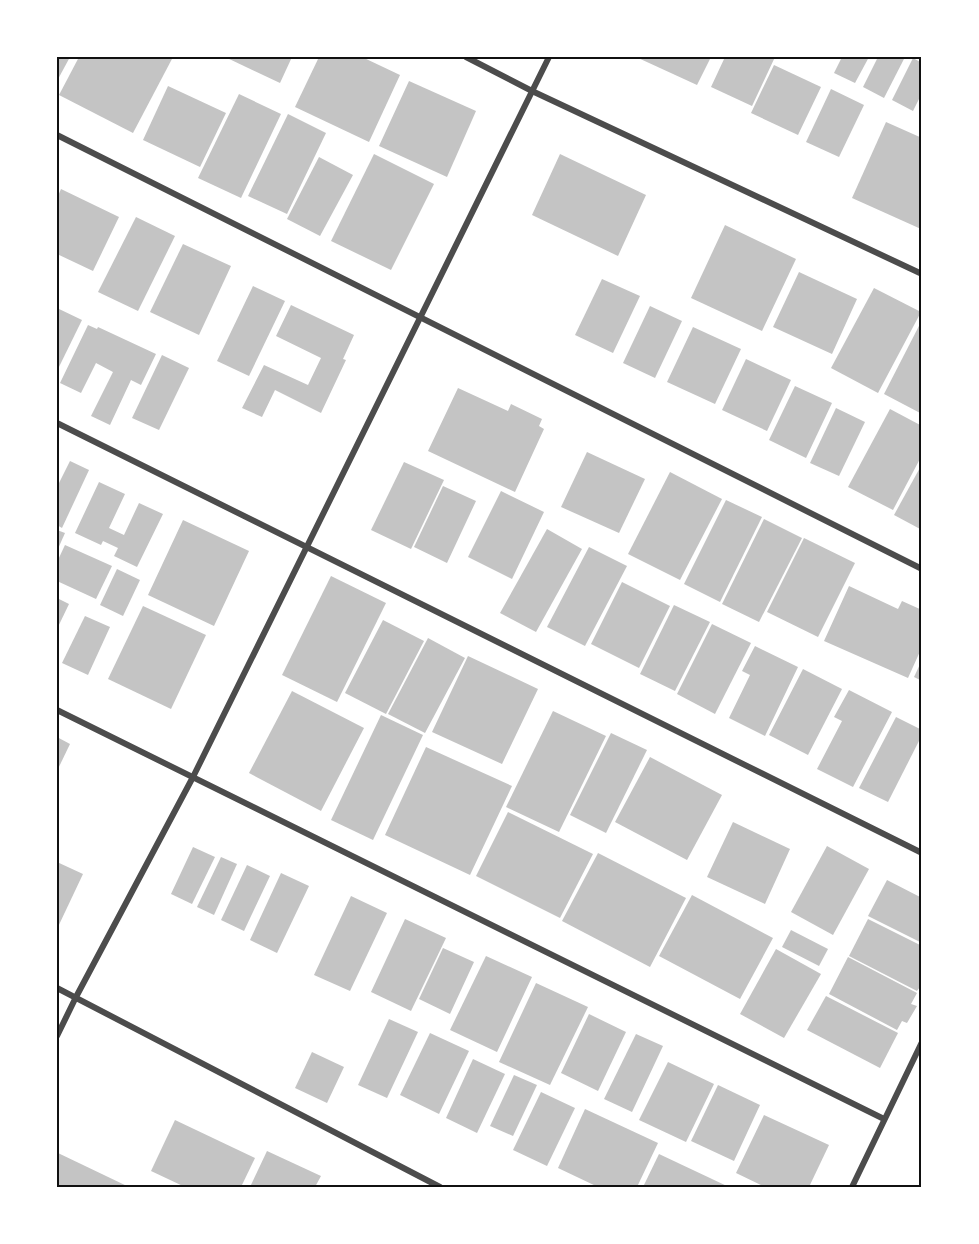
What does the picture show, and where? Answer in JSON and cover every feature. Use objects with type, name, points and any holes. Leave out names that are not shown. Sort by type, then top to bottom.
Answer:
[{"type":"street","points":[[466,57],[922,274]]},
{"type":"street","points":[[57,1036],[193,777],[549,57]]},
{"type":"street","points":[[57,135],[922,569]]},
{"type":"street","points":[[57,423],[922,853]]},
{"type":"street","points":[[57,710],[885,1119]]},
{"type":"street","points":[[57,988],[440,1187]]},
{"type":"street","points":[[852,1187],[922,1042]]},
{"type":"building","points":[[57,57],[70,57],[57,81]]},
{"type":"building","points":[[79,57],[173,57],[133,133],[59,95]]},
{"type":"building","points":[[225,57],[292,57],[280,83]]},
{"type":"building","points":[[319,57],[362,57],[400,75],[369,142],[295,107]]},
{"type":"building","points":[[636,57],[711,57],[697,85]]},
{"type":"building","points":[[725,57],[775,57],[752,106],[711,87]]},
{"type":"building","points":[[842,57],[869,57],[855,83],[834,73]]},
{"type":"building","points":[[878,57],[905,57],[884,98],[863,87]]},
{"type":"building","points":[[913,58],[922,63],[922,93],[913,111],[892,100]]},
{"type":"building","points":[[774,65],[821,87],[798,135],[751,113]]},
{"type":"building","points":[[409,81],[476,111],[447,177],[379,146]]},
{"type":"building","points":[[168,86],[226,113],[200,167],[143,140]]},
{"type":"building","points":[[831,89],[864,105],[839,157],[806,142]]},
{"type":"building","points":[[239,94],[281,114],[241,198],[198,178]]},
{"type":"building","points":[[288,114],[326,133],[287,214],[248,196]]},
{"type":"building","points":[[886,122],[922,138],[921,229],[852,198]]},
{"type":"building","points":[[374,154],[434,184],[391,270],[331,241]]},
{"type":"building","points":[[560,154],[646,195],[618,256],[532,215]]},
{"type":"building","points":[[319,157],[353,175],[320,236],[287,219]]},
{"type":"building","points":[[61,189],[119,217],[93,271],[57,254],[57,198]]},
{"type":"building","points":[[136,217],[175,236],[138,311],[98,292]]},
{"type":"building","points":[[725,225],[796,259],[762,331],[691,298]]},
{"type":"building","points":[[183,244],[231,266],[199,335],[150,312]]},
{"type":"building","points":[[799,272],[857,299],[832,354],[773,327]]},
{"type":"building","points":[[602,279],[640,296],[613,353],[575,335]]},
{"type":"building","points":[[253,286],[285,301],[249,376],[217,361]]},
{"type":"building","points":[[874,288],[921,312],[878,393],[831,368]]},
{"type":"building","points":[[291,305],[354,335],[343,359],[346,360],[321,413],[275,390],[262,417],[242,408],[264,365],[308,385],[321,358],[276,336]]},
{"type":"building","points":[[650,306],[682,321],[655,378],[623,363]]},
{"type":"building","points":[[57,308],[82,320],[57,371]]},
{"type":"building","points":[[922,320],[922,414],[884,394]]},
{"type":"building","points":[[88,325],[97,329],[98,327],[156,354],[141,385],[131,380],[110,425],[91,416],[113,372],[96,363],[81,393],[60,383]]},
{"type":"building","points":[[693,327],[741,349],[715,404],[667,382]]},
{"type":"building","points":[[162,355],[189,368],[159,430],[132,418]]},
{"type":"building","points":[[746,359],[791,380],[767,431],[722,410]]},
{"type":"building","points":[[795,386],[832,403],[806,458],[769,440]]},
{"type":"building","points":[[458,388],[508,411],[511,404],[542,419],[539,426],[544,429],[515,492],[428,451]]},
{"type":"building","points":[[836,408],[865,422],[839,476],[810,463]]},
{"type":"building","points":[[890,409],[922,426],[922,455],[893,510],[848,487]]},
{"type":"building","points":[[587,452],[645,479],[619,533],[561,507]]},
{"type":"building","points":[[70,461],[89,470],[62,528],[57,525],[57,487]]},
{"type":"building","points":[[404,462],[444,480],[411,549],[371,530]]},
{"type":"building","points":[[922,464],[922,530],[894,515]]},
{"type":"building","points":[[670,472],[722,499],[680,580],[628,554]]},
{"type":"building","points":[[99,482],[125,494],[109,528],[124,535],[139,503],[163,514],[137,567],[114,556],[118,548],[103,541],[101,545],[75,533]]},
{"type":"building","points":[[443,486],[476,501],[447,563],[414,547]]},
{"type":"building","points":[[501,491],[544,512],[512,579],[468,557]]},
{"type":"building","points":[[726,500],[762,517],[720,602],[684,584]]},
{"type":"building","points":[[764,519],[802,538],[759,622],[722,604]]},
{"type":"building","points":[[183,520],[249,551],[214,626],[148,595]]},
{"type":"building","points":[[547,529],[582,549],[536,632],[500,613]]},
{"type":"building","points":[[57,530],[65,533],[57,551]]},
{"type":"building","points":[[804,538],[855,563],[818,637],[767,612]]},
{"type":"building","points":[[65,545],[112,566],[96,599],[57,581],[57,562]]},
{"type":"building","points":[[589,547],[627,566],[585,646],[547,627]]},
{"type":"building","points":[[117,569],[140,580],[123,616],[100,605]]},
{"type":"building","points":[[331,576],[386,603],[337,702],[282,675]]},
{"type":"building","points":[[622,582],[670,606],[639,668],[591,644]]},
{"type":"building","points":[[849,586],[898,609],[902,601],[922,610],[922,647],[908,678],[824,641]]},
{"type":"building","points":[[57,598],[69,604],[57,629]]},
{"type":"building","points":[[674,605],[710,622],[675,691],[640,674]]},
{"type":"building","points":[[143,606],[206,635],[171,709],[108,679]]},
{"type":"building","points":[[85,616],[110,627],[88,675],[62,663]]},
{"type":"building","points":[[383,620],[424,641],[386,714],[345,693]]},
{"type":"building","points":[[712,624],[751,643],[715,714],[677,694]]},
{"type":"building","points":[[428,638],[465,658],[425,733],[388,714]]},
{"type":"building","points":[[755,646],[798,667],[765,736],[729,718],[750,675],[742,671]]},
{"type":"building","points":[[468,656],[538,689],[502,764],[432,732]]},
{"type":"building","points":[[922,660],[922,681],[914,677]]},
{"type":"building","points":[[803,669],[842,689],[808,755],[769,735]]},
{"type":"building","points":[[849,690],[892,712],[853,787],[817,769],[842,721],[834,717]]},
{"type":"building","points":[[292,691],[364,728],[321,811],[249,773]]},
{"type":"building","points":[[553,711],[606,736],[559,832],[506,807]]},
{"type":"building","points":[[381,715],[423,735],[373,840],[331,820]]},
{"type":"building","points":[[896,717],[922,730],[922,735],[888,802],[859,788]]},
{"type":"building","points":[[611,733],[647,750],[606,833],[570,815]]},
{"type":"building","points":[[57,737],[70,744],[57,771]]},
{"type":"building","points":[[426,747],[512,786],[470,875],[385,835]]},
{"type":"building","points":[[650,757],[722,795],[687,860],[615,822]]},
{"type":"building","points":[[508,812],[593,854],[560,918],[476,876]]},
{"type":"building","points":[[733,822],[790,849],[765,904],[707,877]]},
{"type":"building","points":[[827,846],[869,869],[833,935],[791,912]]},
{"type":"building","points":[[193,847],[215,857],[192,904],[171,894]]},
{"type":"building","points":[[598,853],[686,898],[650,967],[562,921]]},
{"type":"building","points":[[221,857],[237,864],[214,915],[197,907]]},
{"type":"building","points":[[57,862],[83,874],[57,929]]},
{"type":"building","points":[[247,865],[270,876],[244,931],[221,920]]},
{"type":"building","points":[[281,873],[309,886],[277,953],[250,940]]},
{"type":"building","points":[[887,880],[922,898],[922,943],[868,916]]},
{"type":"building","points":[[692,895],[773,938],[740,999],[659,956]]},
{"type":"building","points":[[351,896],[387,913],[350,991],[314,975]]},
{"type":"building","points":[[405,919],[446,938],[411,1011],[371,992]]},
{"type":"building","points":[[868,919],[922,946],[922,984],[917,991],[849,956]]},
{"type":"building","points":[[791,930],[828,949],[819,966],[782,947]]},
{"type":"building","points":[[443,948],[474,962],[450,1014],[419,999]]},
{"type":"building","points":[[776,949],[821,974],[784,1038],[740,1014]]},
{"type":"building","points":[[486,956],[532,977],[497,1052],[450,1030]]},
{"type":"building","points":[[848,957],[917,993],[911,1004],[917,1006],[907,1023],[902,1021],[897,1030],[829,994]]},
{"type":"building","points":[[536,983],[588,1007],[550,1085],[499,1062]]},
{"type":"building","points":[[826,996],[898,1033],[880,1068],[807,1030]]},
{"type":"building","points":[[589,1014],[626,1032],[598,1091],[561,1073]]},
{"type":"building","points":[[389,1019],[418,1032],[387,1098],[358,1085]]},
{"type":"building","points":[[430,1033],[469,1051],[439,1114],[400,1095]]},
{"type":"building","points":[[636,1034],[663,1046],[632,1112],[604,1099]]},
{"type":"building","points":[[312,1052],[344,1067],[327,1103],[295,1088]]},
{"type":"building","points":[[473,1059],[505,1074],[477,1133],[446,1118]]},
{"type":"building","points":[[668,1062],[714,1084],[686,1142],[639,1120]]},
{"type":"building","points":[[514,1075],[537,1085],[513,1136],[490,1126]]},
{"type":"building","points":[[718,1085],[760,1105],[734,1161],[691,1141]]},
{"type":"building","points":[[541,1092],[575,1108],[547,1166],[513,1150]]},
{"type":"building","points":[[585,1109],[658,1143],[637,1187],[598,1187],[558,1168]]},
{"type":"building","points":[[764,1115],[829,1145],[809,1187],[765,1187],[736,1173]]},
{"type":"building","points":[[175,1120],[255,1158],[241,1187],[185,1187],[151,1171]]},
{"type":"building","points":[[267,1151],[321,1176],[315,1187],[250,1187]]},
{"type":"building","points":[[58,1153],[129,1187],[57,1187]]},
{"type":"building","points":[[659,1154],[729,1187],[643,1187]]}]
